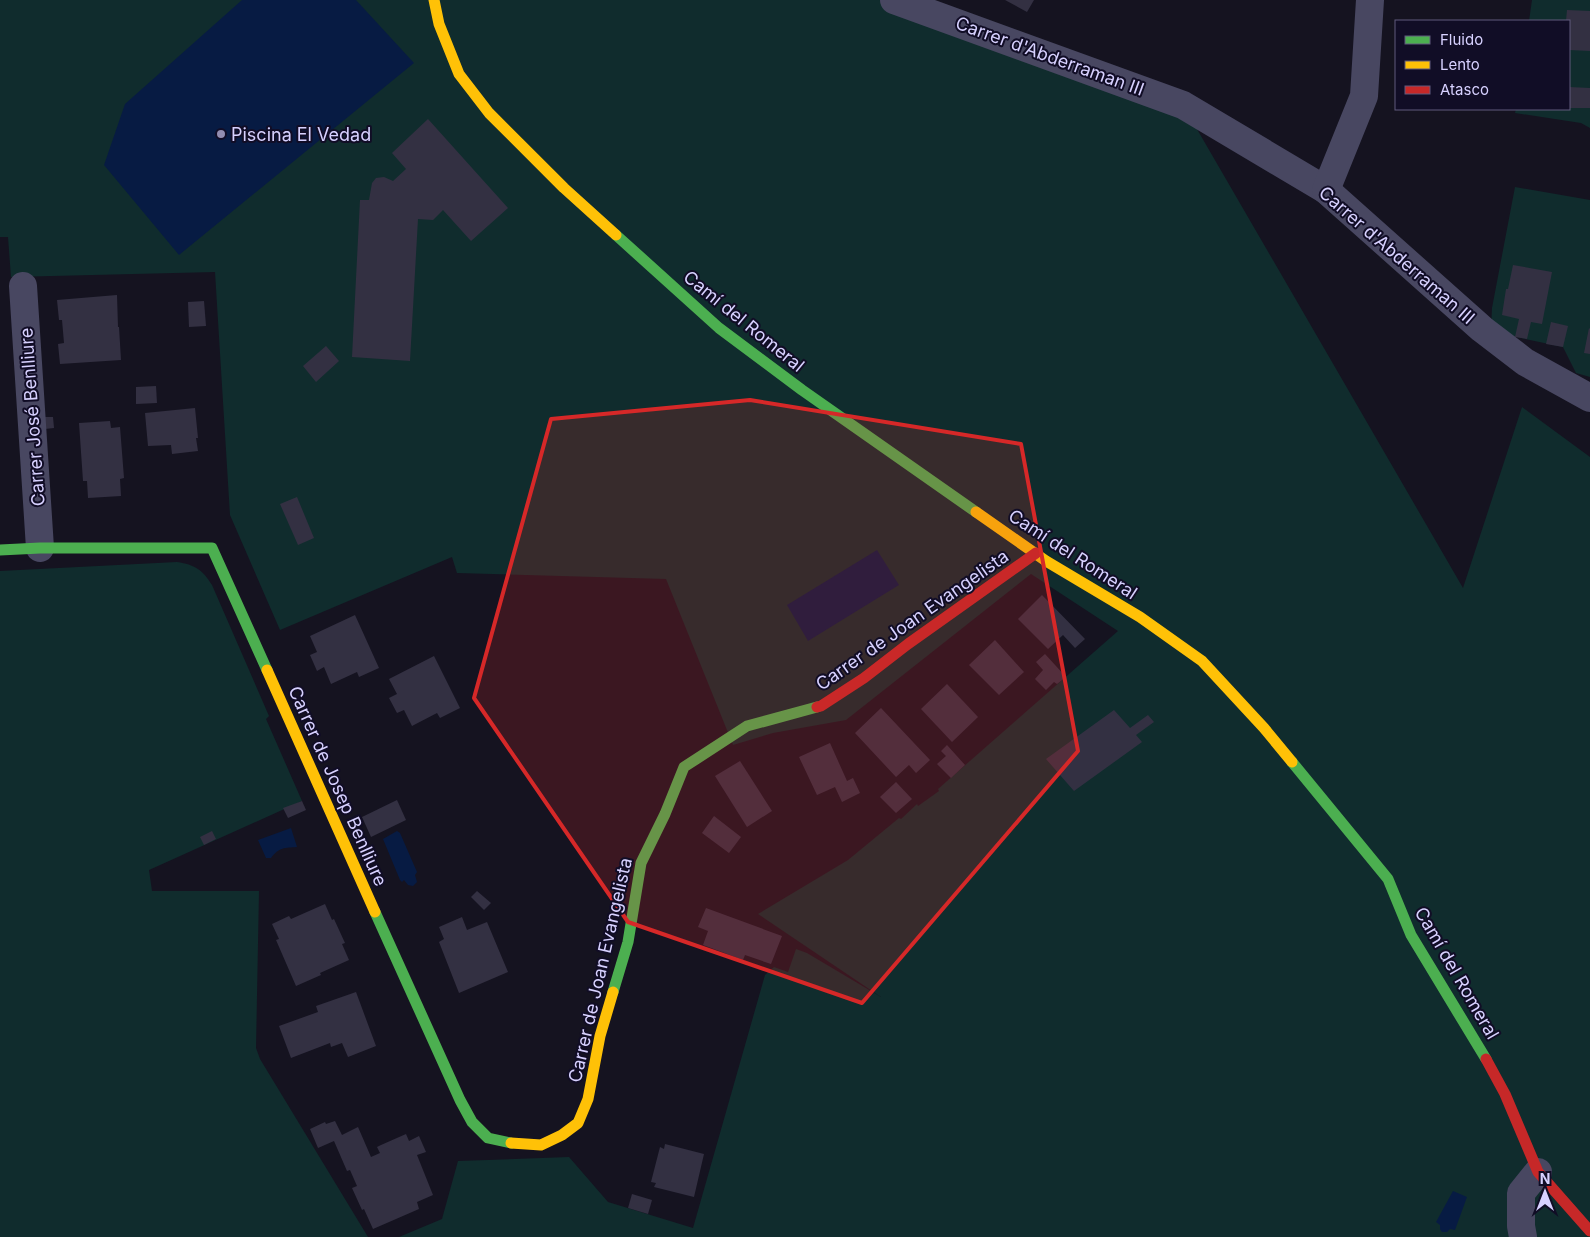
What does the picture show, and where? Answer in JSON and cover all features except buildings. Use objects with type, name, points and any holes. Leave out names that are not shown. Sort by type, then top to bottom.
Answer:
[{"type":"street","name":"Camí del Romeral","points":[[434,0],[440,24],[459,74],[490,114],[564,188],[719,328],[802,390],[1046,561],[1140,618],[1202,661],[1264,728],[1388,879],[1411,936],[1484,1054],[1505,1094],[1538,1172],[1590,1231]]},
{"type":"street","name":"Carrer d'Abderraman III","points":[[894,0],[1183,105],[1326,190],[1482,329],[1525,362],[1590,398]]},
{"type":"street","points":[[1326,190],[1364,96],[1370,0]]},
{"type":"street","name":"Carrer José Benlliure","points":[[23,286],[40,548]]},
{"type":"street","name":"Carrer de Josep Benlliure","points":[[0,550],[40,548],[212,548],[452,1082],[472,1122],[488,1138],[514,1144],[541,1145],[562,1135],[578,1123]]},
{"type":"street","name":"Carrer de Joan Evangelista","points":[[578,1123],[588,1099],[600,1036],[628,942],[641,863],[665,814],[684,767],[747,726],[821,706],[864,678],[908,644],[1036,554]]},
{"type":"street","points":[[1523,1237],[1520,1226],[1520,1193],[1538,1172]]},
{"type":"highlighted area","points":[[750,400],[1021,444],[1078,751],[862,1003],[628,922],[474,698],[551,419]]},
{"type":"green space","points":[[0,0],[916,0],[1183,105],[1463,588],[1522,407],[1590,457],[1590,1237],[399,1237],[442,1219],[458,1161],[569,1157],[608,1202],[693,1228],[765,975],[774,967],[788,972],[796,949],[807,953],[881,997],[758,914],[848,860],[899,818],[901,819],[917,804],[918,806],[939,791],[938,789],[1118,631],[1031,574],[846,720],[773,733],[733,745],[666,579],[457,573],[452,557],[280,630],[230,515],[215,272],[11,277],[8,237],[0,237]]},
{"type":"green space","points":[[1532,0],[1590,0],[1590,128],[1581,123],[1515,113],[1516,110],[1570,110],[1570,20],[1529,20]]},
{"type":"green space","points":[[1515,187],[1590,200],[1590,377],[1576,373],[1563,347],[1493,332],[1491,329],[1492,308]]},
{"type":"green space","points":[[177,562],[198,569],[212,585],[269,716],[266,719],[302,801],[149,870],[152,891],[259,891],[256,1048],[260,1059],[368,1237],[0,1237],[0,571]]},
{"type":"water","name":"Piscina El Vedad","points":[[242,0],[356,0],[414,63],[179,255],[104,165],[125,104]]},
{"type":"water","points":[[877,550],[899,585],[808,641],[787,605]]},
{"type":"water","points":[[291,828],[297,847],[282,849],[271,858],[266,858],[258,840]]},
{"type":"water","points":[[397,831],[400,833],[417,872],[415,875],[417,882],[413,886],[408,885],[404,880],[402,882],[400,880],[383,839]]},
{"type":"water","points":[[1453,1191],[1467,1197],[1455,1230],[1450,1229],[1447,1232],[1442,1232],[1440,1225],[1436,1222]]},
{"type":"traffic: fast","points":[[616,235],[719,328],[802,390],[976,512]]},
{"type":"traffic: fast","points":[[0,550],[40,548],[212,548],[267,670]]},
{"type":"traffic: fast","points":[[613,992],[628,942],[641,863],[665,814],[684,767],[747,726],[817,707]]},
{"type":"traffic: fast","points":[[1292,762],[1388,879],[1411,935],[1486,1059]]},
{"type":"traffic: fast","points":[[375,912],[460,1100],[472,1122],[488,1138],[511,1143]]},
{"type":"traffic: slow","points":[[434,0],[439,24],[459,74],[489,113],[564,188],[616,235]]},
{"type":"traffic: slow","points":[[976,512],[1046,561],[1140,617],[1202,661],[1264,728],[1292,762]]},
{"type":"traffic: slow","points":[[267,670],[375,912]]},
{"type":"traffic: slow","points":[[511,1143],[541,1145],[562,1135],[578,1123],[588,1099],[600,1036],[613,992]]},
{"type":"traffic: jam","points":[[817,707],[864,678],[908,644],[1036,553]]},
{"type":"traffic: jam","points":[[1486,1059],[1505,1094],[1538,1172],[1590,1231]]},
{"type":"place","name":"Piscina El Vedad","points":[[221,134]]}]
